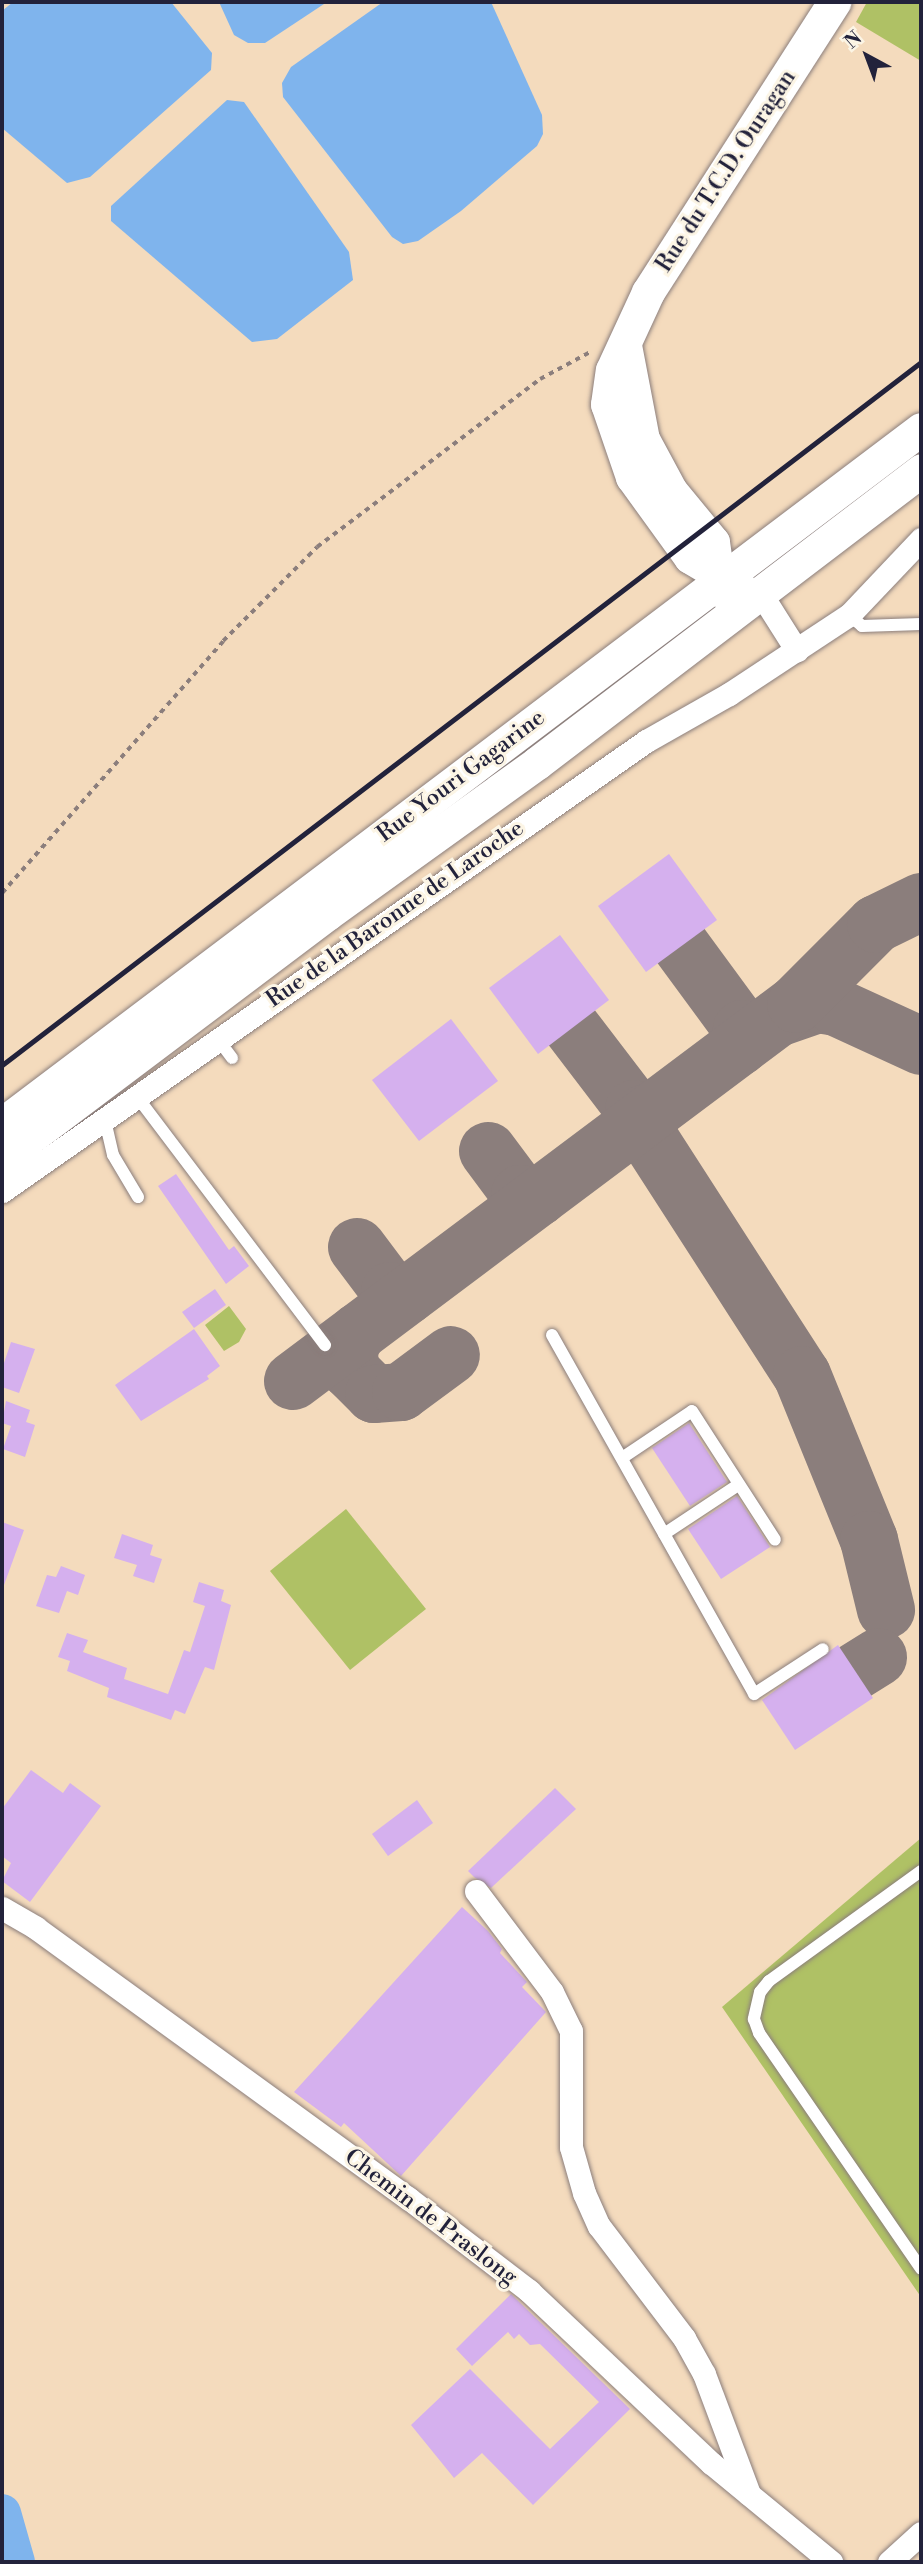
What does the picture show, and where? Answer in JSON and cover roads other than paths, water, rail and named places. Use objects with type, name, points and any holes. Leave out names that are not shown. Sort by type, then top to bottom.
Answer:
[{"type":"main road","name":"Rue du T.C.D. Ouragan","points":[[761,594],[721,579],[702,550],[632,477],[615,439],[607,404],[612,370],[648,292],[834,2]]},
{"type":"main road","name":"Rue Youri Gagarine","points":[[2,1124],[921,429]]},
{"type":"main road","name":"Rue Youri Gagarine","points":[[2,1159],[716,628],[921,470]]},
{"type":"main road","points":[[686,605],[702,550],[747,541],[815,491],[862,475]]},
{"type":"main road","points":[[761,594],[767,566],[833,516],[862,475]]},
{"type":"main road","points":[[716,628],[721,579]]},
{"type":"street","name":"Rue de la Baronne de Laroche","points":[[2,1191],[135,1094],[646,741],[797,650],[849,615],[921,539]]},
{"type":"street","points":[[761,594],[797,650]]},
{"type":"street","points":[[476,1891],[552,1992],[570,2031],[571,2147],[584,2193],[599,2226],[684,2338],[704,2374],[751,2497]]},
{"type":"street","name":"Chemin de Praslong","points":[[2,1908],[36,1928],[408,2198],[529,2291],[751,2497],[831,2562]]},
{"type":"street","points":[[889,2562],[921,2533]]},
{"type":"lane","points":[[849,615],[862,626],[921,624]]},
{"type":"lane","points":[[217,1038],[232,1058]]},
{"type":"lane","points":[[135,1094],[325,1345]]},
{"type":"lane","points":[[104,1116],[113,1155],[138,1197]]},
{"type":"lane","points":[[552,1335],[754,1694],[823,1649]]},
{"type":"lane","points":[[622,1458],[692,1411],[775,1540]]},
{"type":"lane","points":[[664,1534],[738,1485]]},
{"type":"lane","points":[[921,1871],[769,1981],[760,1992],[754,2019],[759,2033],[921,2269]]},
{"type":"water","points":[[13,2],[171,2],[212,53],[211,70],[90,177],[67,183],[2,128],[2,11]]},
{"type":"water","points":[[219,2],[327,2],[265,43],[248,43],[234,35]]},
{"type":"water","points":[[383,2],[491,2],[542,115],[543,134],[537,146],[461,211],[418,241],[403,244],[392,237],[283,97],[282,83],[291,67]]},
{"type":"water","points":[[227,100],[244,102],[349,252],[353,280],[277,339],[252,342],[111,221],[111,206]]},
{"type":"waterway","points":[[2,2513],[16,2562]]},
{"type":"railway","points":[[2,1065],[921,362]]}]
